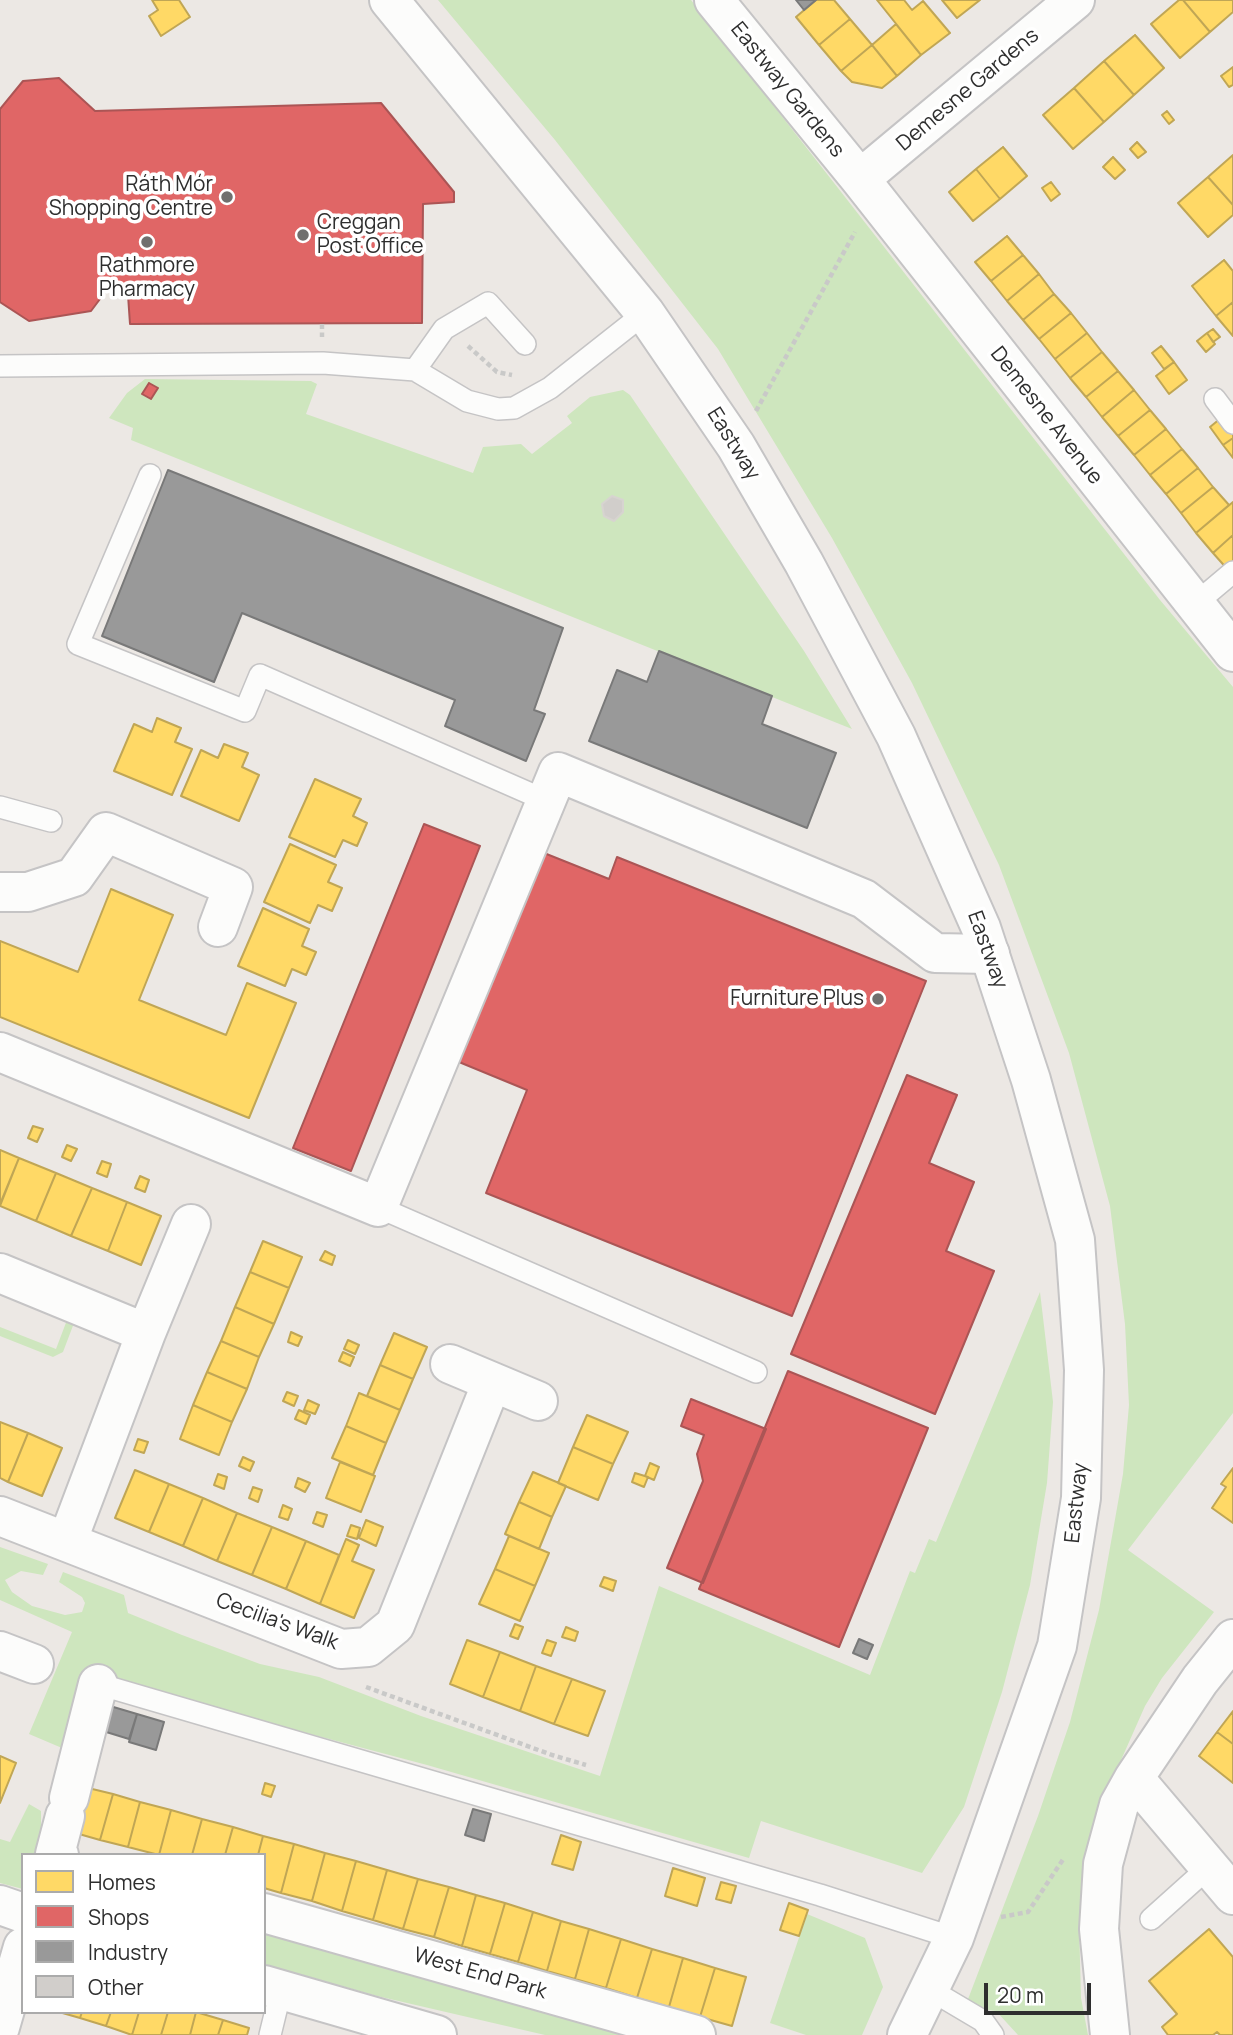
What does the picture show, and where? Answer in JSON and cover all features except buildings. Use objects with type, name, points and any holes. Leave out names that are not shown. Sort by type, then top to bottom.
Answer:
[{"type":"street","name":"Eastway","points":[[389,0],[645,313],[736,446],[804,563],[896,736],[990,954],[1031,1080],[1075,1240],[1084,1370],[1082,1498],[1057,1646],[956,1931],[907,2035]]},
{"type":"street","name":"Eastway Gardens","points":[[713,0],[867,188]]},
{"type":"street","name":"Demesne Gardens","points":[[867,188],[1075,0]]},
{"type":"street","name":"Demesne Avenue","points":[[867,188],[1233,652]]},
{"type":"street","points":[[0,1052],[379,1207],[558,772],[864,899],[935,953],[990,954]]},
{"type":"street","points":[[0,892],[28,892],[74,877],[106,832],[233,887],[218,927]]},
{"type":"street","points":[[67,1542],[146,1332],[191,1224]]},
{"type":"street","points":[[0,1273],[146,1332]]},
{"type":"street","points":[[450,1364],[538,1401]]},
{"type":"street","name":"Cecilia's Walk","points":[[0,1516],[341,1649],[368,1647],[395,1625],[492,1382]]},
{"type":"street","points":[[1110,2035],[1099,1928],[1103,1864],[1119,1805],[1200,1680],[1233,1639]]},
{"type":"street","points":[[55,1853],[98,1684]]},
{"type":"street","points":[[1134,1778],[1221,1881]]},
{"type":"street","points":[[0,1905],[21,1912]]},
{"type":"street","name":"West End Park","points":[[266,1914],[696,2035]]},
{"type":"street","points":[[0,2027],[21,1954]]},
{"type":"street","points":[[272,1987],[437,2035]]},
{"type":"lane","points":[[415,370],[444,329],[488,303],[526,344]]},
{"type":"lane","points":[[0,366],[323,363],[415,370],[467,401],[498,409],[514,408],[550,388],[645,313]]},
{"type":"lane","points":[[1215,399],[1233,423]]},
{"type":"lane","points":[[150,475],[78,644],[245,710],[260,675],[547,801]]},
{"type":"lane","points":[[1195,604],[1233,572]]},
{"type":"lane","points":[[0,807],[51,821]]},
{"type":"lane","points":[[379,1207],[756,1373]]},
{"type":"lane","points":[[98,1684],[820,1895],[956,1931]]},
{"type":"lane","points":[[1151,1919],[1221,1881]]},
{"type":"lane","points":[[270,2035],[272,1987]]},
{"type":"lane","points":[[929,1989],[983,2021],[993,2035]]},
{"type":"path","points":[[736,446],[867,188]]},
{"type":"path","points":[[368,1647],[356,1683],[586,1765]]},
{"type":"path","points":[[956,1931],[1028,1912],[1066,1856]]},
{"type":"green space","points":[[438,0],[691,0],[1160,600],[1233,687],[1233,1413],[1128,1550],[1214,1612],[1162,1678],[1145,1706],[1102,1803],[1088,1856],[1079,1923],[1081,1998],[1088,2035],[1018,2035],[996,2011],[965,2007],[1038,1816],[1070,1722],[1099,1610],[1123,1474],[1129,1405],[1125,1324],[1110,1206],[1069,1053],[999,865],[912,683],[832,538],[718,349],[555,140]]},
{"type":"green space","points":[[145,379],[311,381],[317,384],[306,414],[473,473],[483,447],[521,444],[532,454],[572,423],[567,416],[590,397],[623,390],[630,395],[804,651],[852,729],[131,440],[133,428],[109,418],[127,393]]},
{"type":"green space","points":[[1040,1292],[1053,1402],[1047,1483],[1030,1585],[1002,1692],[964,1807],[922,1873],[761,1821],[749,1858],[427,1765],[92,1676],[62,1748],[29,1734],[72,1632],[0,1600],[0,1547],[48,1564],[43,1575],[21,1571],[5,1580],[12,1592],[32,1606],[65,1615],[82,1612],[85,1603],[82,1597],[59,1582],[63,1572],[124,1595],[128,1613],[182,1635],[260,1664],[319,1677],[421,1716],[600,1776],[659,1586],[870,1675],[910,1571],[915,1573],[929,1539],[936,1542]]},
{"type":"green space","points":[[67,1320],[74,1323],[63,1352],[53,1357],[0,1336],[0,1327],[56,1349]]},
{"type":"green space","points":[[29,1804],[41,1811],[41,1853],[21,1853],[21,1888],[0,1883],[0,1839],[10,1842]]},
{"type":"green space","points":[[807,1914],[865,1938],[883,1987],[862,2035],[806,2035],[770,2023]]},
{"type":"green space","points":[[266,1929],[639,2035],[545,2035],[377,1996],[266,1965]]},
{"type":"place","name":"Ráth Mór Shopping Centre","points":[[227,197]]},
{"type":"place","name":"Creggan Post Office","points":[[303,235]]},
{"type":"place","name":"Rathmore Pharmacy","points":[[147,242]]},
{"type":"place","name":"Furniture Plus","points":[[878,999]]}]
